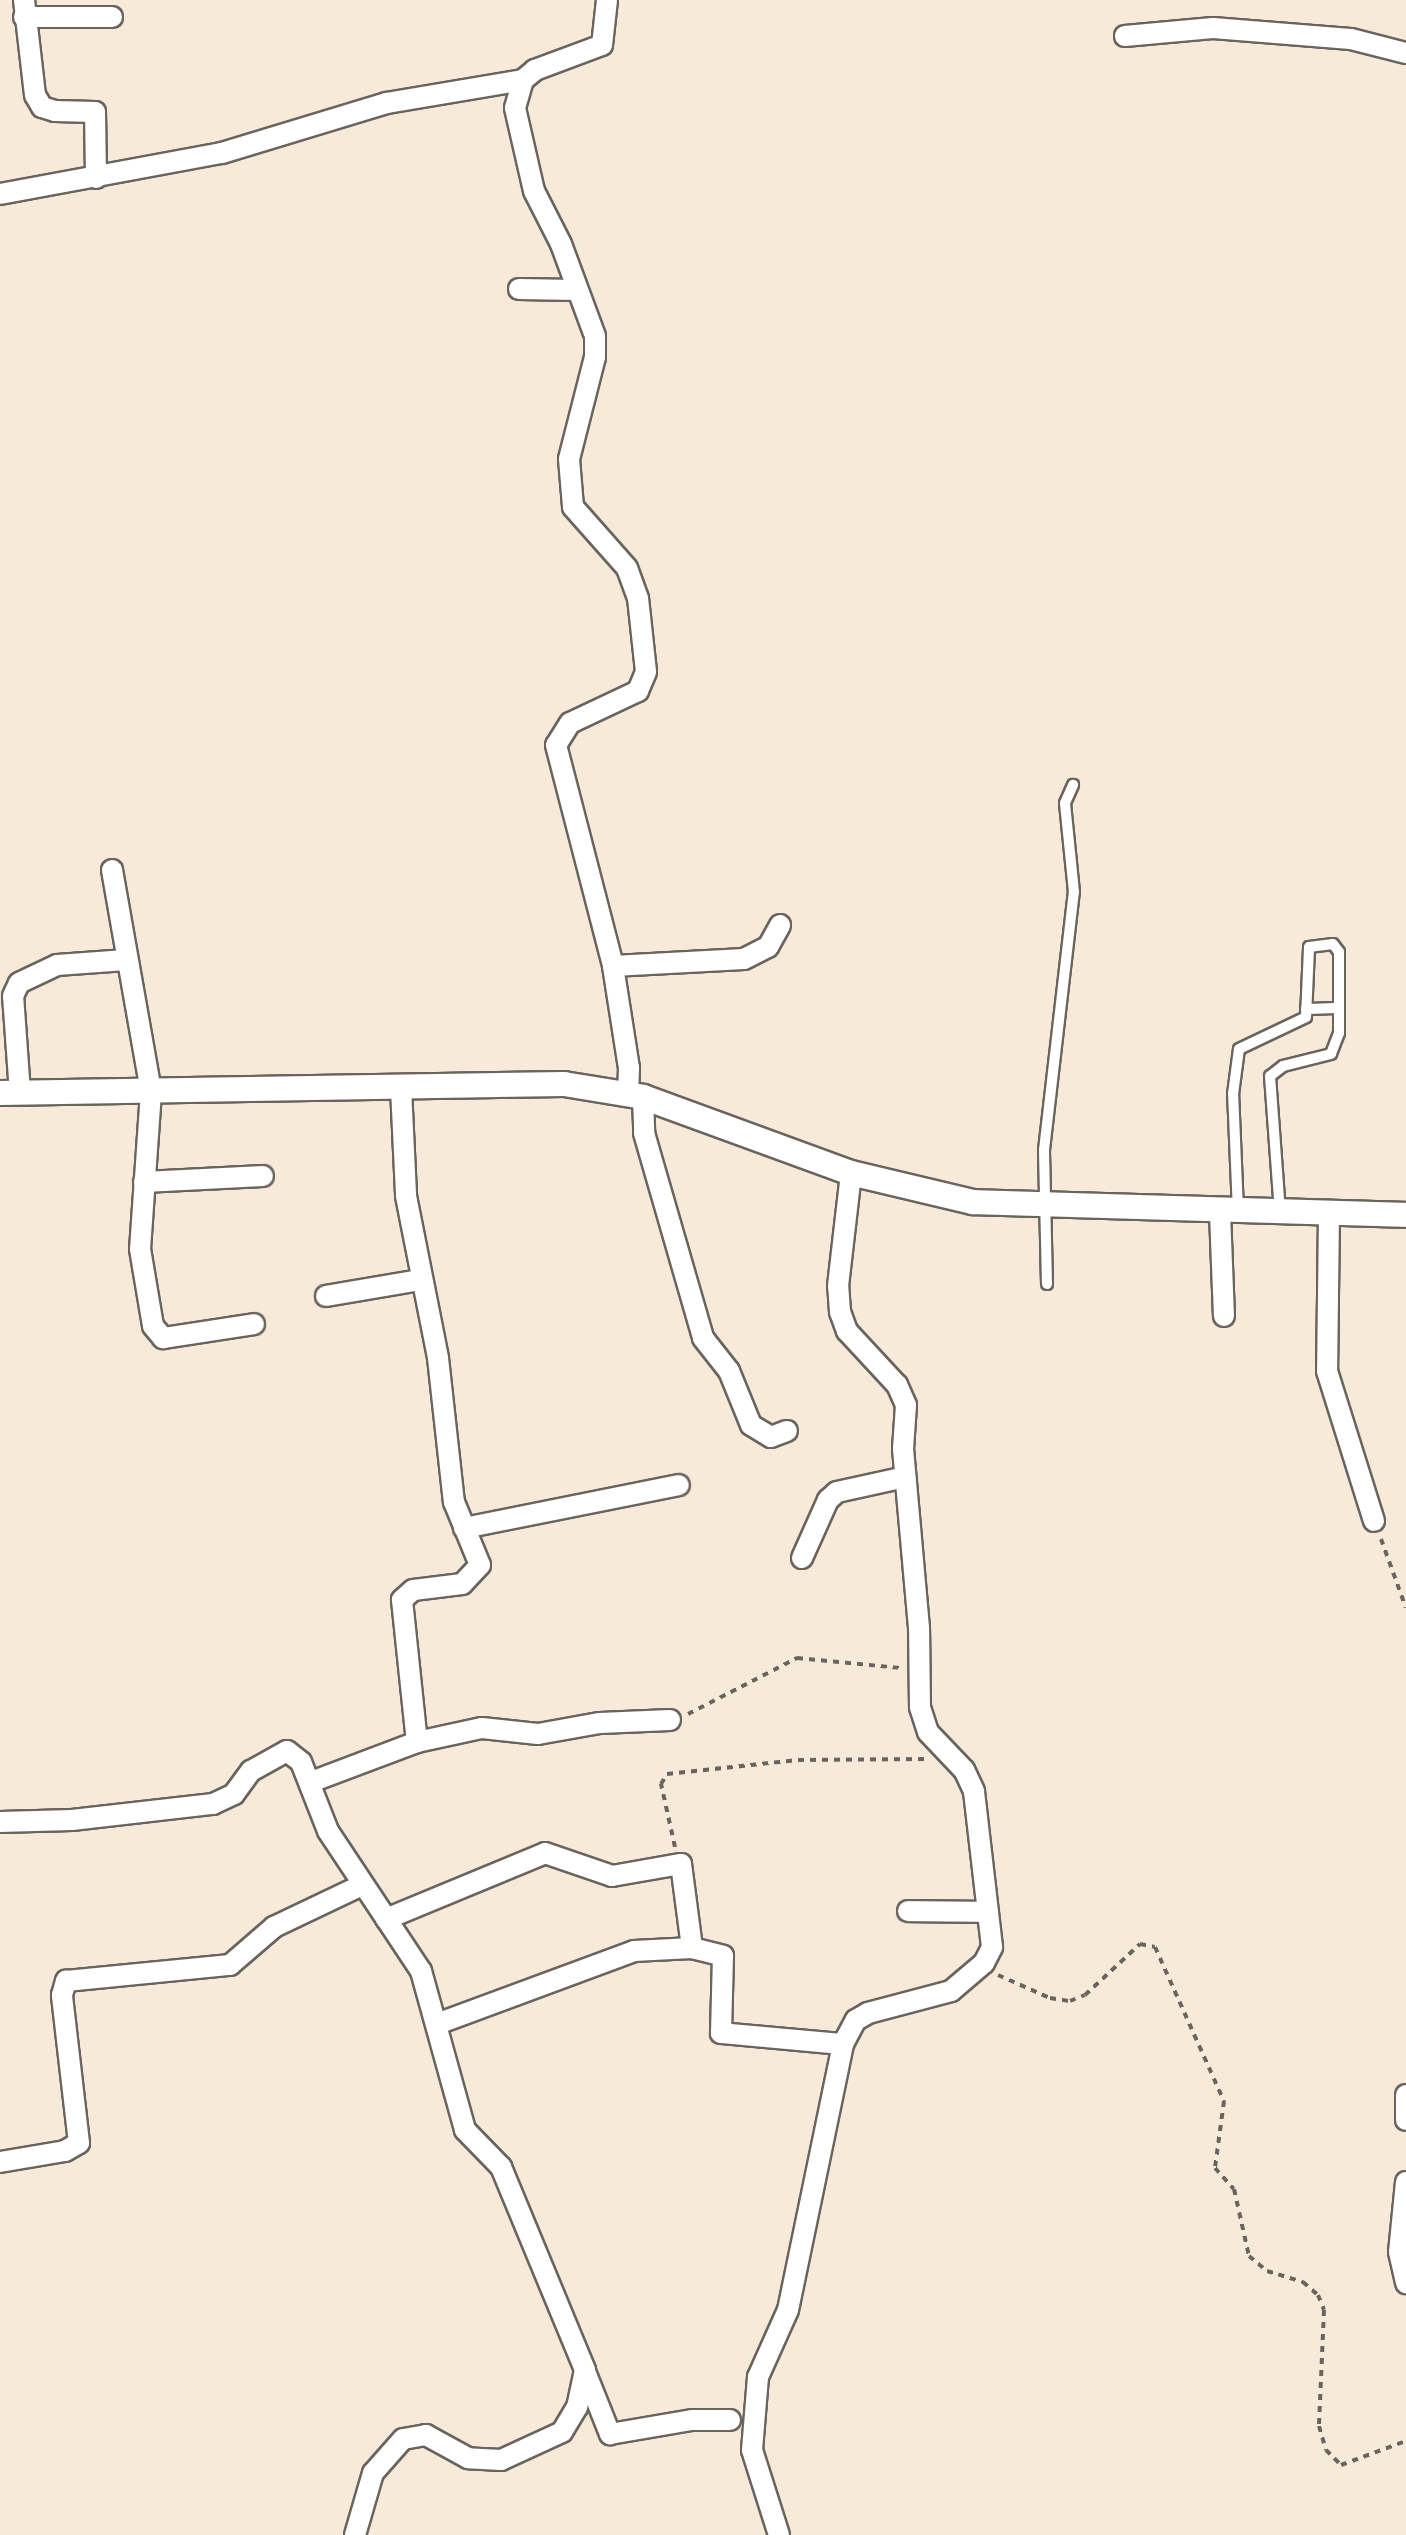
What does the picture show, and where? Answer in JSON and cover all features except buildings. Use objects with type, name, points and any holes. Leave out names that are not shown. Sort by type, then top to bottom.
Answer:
[{"type":"street","points":[[0,194],[96,178],[276,140],[387,103],[523,80],[535,70],[602,45],[607,0]]},
{"type":"street","points":[[96,178],[95,112],[42,107],[30,76],[24,8],[112,17]]},
{"type":"street","points":[[1125,36],[1213,28],[1351,39],[1406,53]]},
{"type":"street","points":[[523,80],[515,108],[534,191],[561,244],[595,336],[595,357],[569,459],[573,507],[615,553],[633,581],[646,672],[629,699],[570,723],[556,745],[613,966],[629,1068],[644,1133],[703,1338],[729,1371],[751,1425],[771,1437],[787,1431]]},
{"type":"street","points":[[519,289],[576,290]]},
{"type":"street","points":[[112,870],[151,1092],[140,1264],[155,1332],[163,1338],[254,1324]]},
{"type":"street","points":[[613,966],[744,959],[768,947],[780,925]]},
{"type":"street","points":[[126,960],[57,965],[19,983],[13,996],[10,1093],[564,1084],[636,1095],[851,1173],[973,1202],[1406,1215]]},
{"type":"street","points":[[401,1088],[406,1196],[420,1280],[438,1358],[454,1502],[480,1565],[471,1579],[413,1590],[400,1607],[417,1742]]},
{"type":"street","points":[[779,2535],[752,2450],[758,2377],[792,2297],[843,2044],[856,2020],[868,2013],[940,1997],[984,1963],[992,1947],[974,1791],[953,1758],[923,1721],[905,1477],[904,1395],[863,1354],[840,1312],[838,1286],[851,1173]]},
{"type":"street","points":[[144,1182],[263,1176]]},
{"type":"street","points":[[1224,1316],[1229,1212]]},
{"type":"street","points":[[1329,1214],[1327,1371],[1374,1521]]},
{"type":"street","points":[[326,1296],[420,1280]]},
{"type":"street","points":[[802,1558],[828,1500],[837,1492],[905,1477]]},
{"type":"street","points":[[464,1528],[679,1485]]},
{"type":"street","points":[[311,1782],[417,1742],[482,1728],[538,1734],[600,1723],[670,1720]]},
{"type":"street","points":[[0,1822],[72,1820],[213,1804],[234,1794],[251,1771],[287,1751],[301,1762],[328,1831],[421,1971],[465,2130],[501,2167],[610,2434],[692,2420],[730,2420]]},
{"type":"street","points":[[386,1919],[545,1853],[612,1876],[681,1864],[692,1948]]},
{"type":"street","points":[[0,2162],[65,2151],[79,2143],[62,1995],[66,1981],[230,1965],[274,1927],[362,1885]]},
{"type":"street","points":[[908,1911],[988,1912]]},
{"type":"street","points":[[437,2024],[634,1951],[692,1948],[723,1956],[721,2033],[843,2044]]},
{"type":"street","points":[[1406,2095],[1406,2120]]},
{"type":"street","points":[[1405,2274],[1406,2182]]},
{"type":"street","points":[[355,2535],[373,2473],[403,2439],[426,2435],[468,2458],[501,2460],[562,2432],[577,2407],[585,2370]]},
{"type":"lane","points":[[1047,1284],[1044,1150],[1074,892],[1065,803],[1073,785]]},
{"type":"lane","points":[[1229,1212],[1233,1094],[1239,1049],[1259,1036],[1289,1029],[1306,1017],[1309,947],[1316,943],[1333,944],[1339,952],[1339,1033],[1331,1054],[1283,1066],[1270,1076],[1280,1213]]},
{"type":"lane","points":[[1306,1009],[1338,1008]]},
{"type":"path","points":[[1374,1521],[1406,1608]]},
{"type":"path","points":[[670,1720],[797,1658],[920,1671]]},
{"type":"path","points":[[681,1864],[667,1825],[661,1784],[667,1774],[798,1760],[953,1758]]},
{"type":"path","points":[[984,1963],[1016,1986],[1070,2001],[1085,1995],[1140,1944],[1155,1947],[1224,2101],[1213,2154],[1215,2168],[1234,2189],[1249,2256],[1267,2271],[1303,2282],[1318,2295],[1324,2310],[1319,2426],[1326,2450],[1341,2465],[1406,2441]]}]
